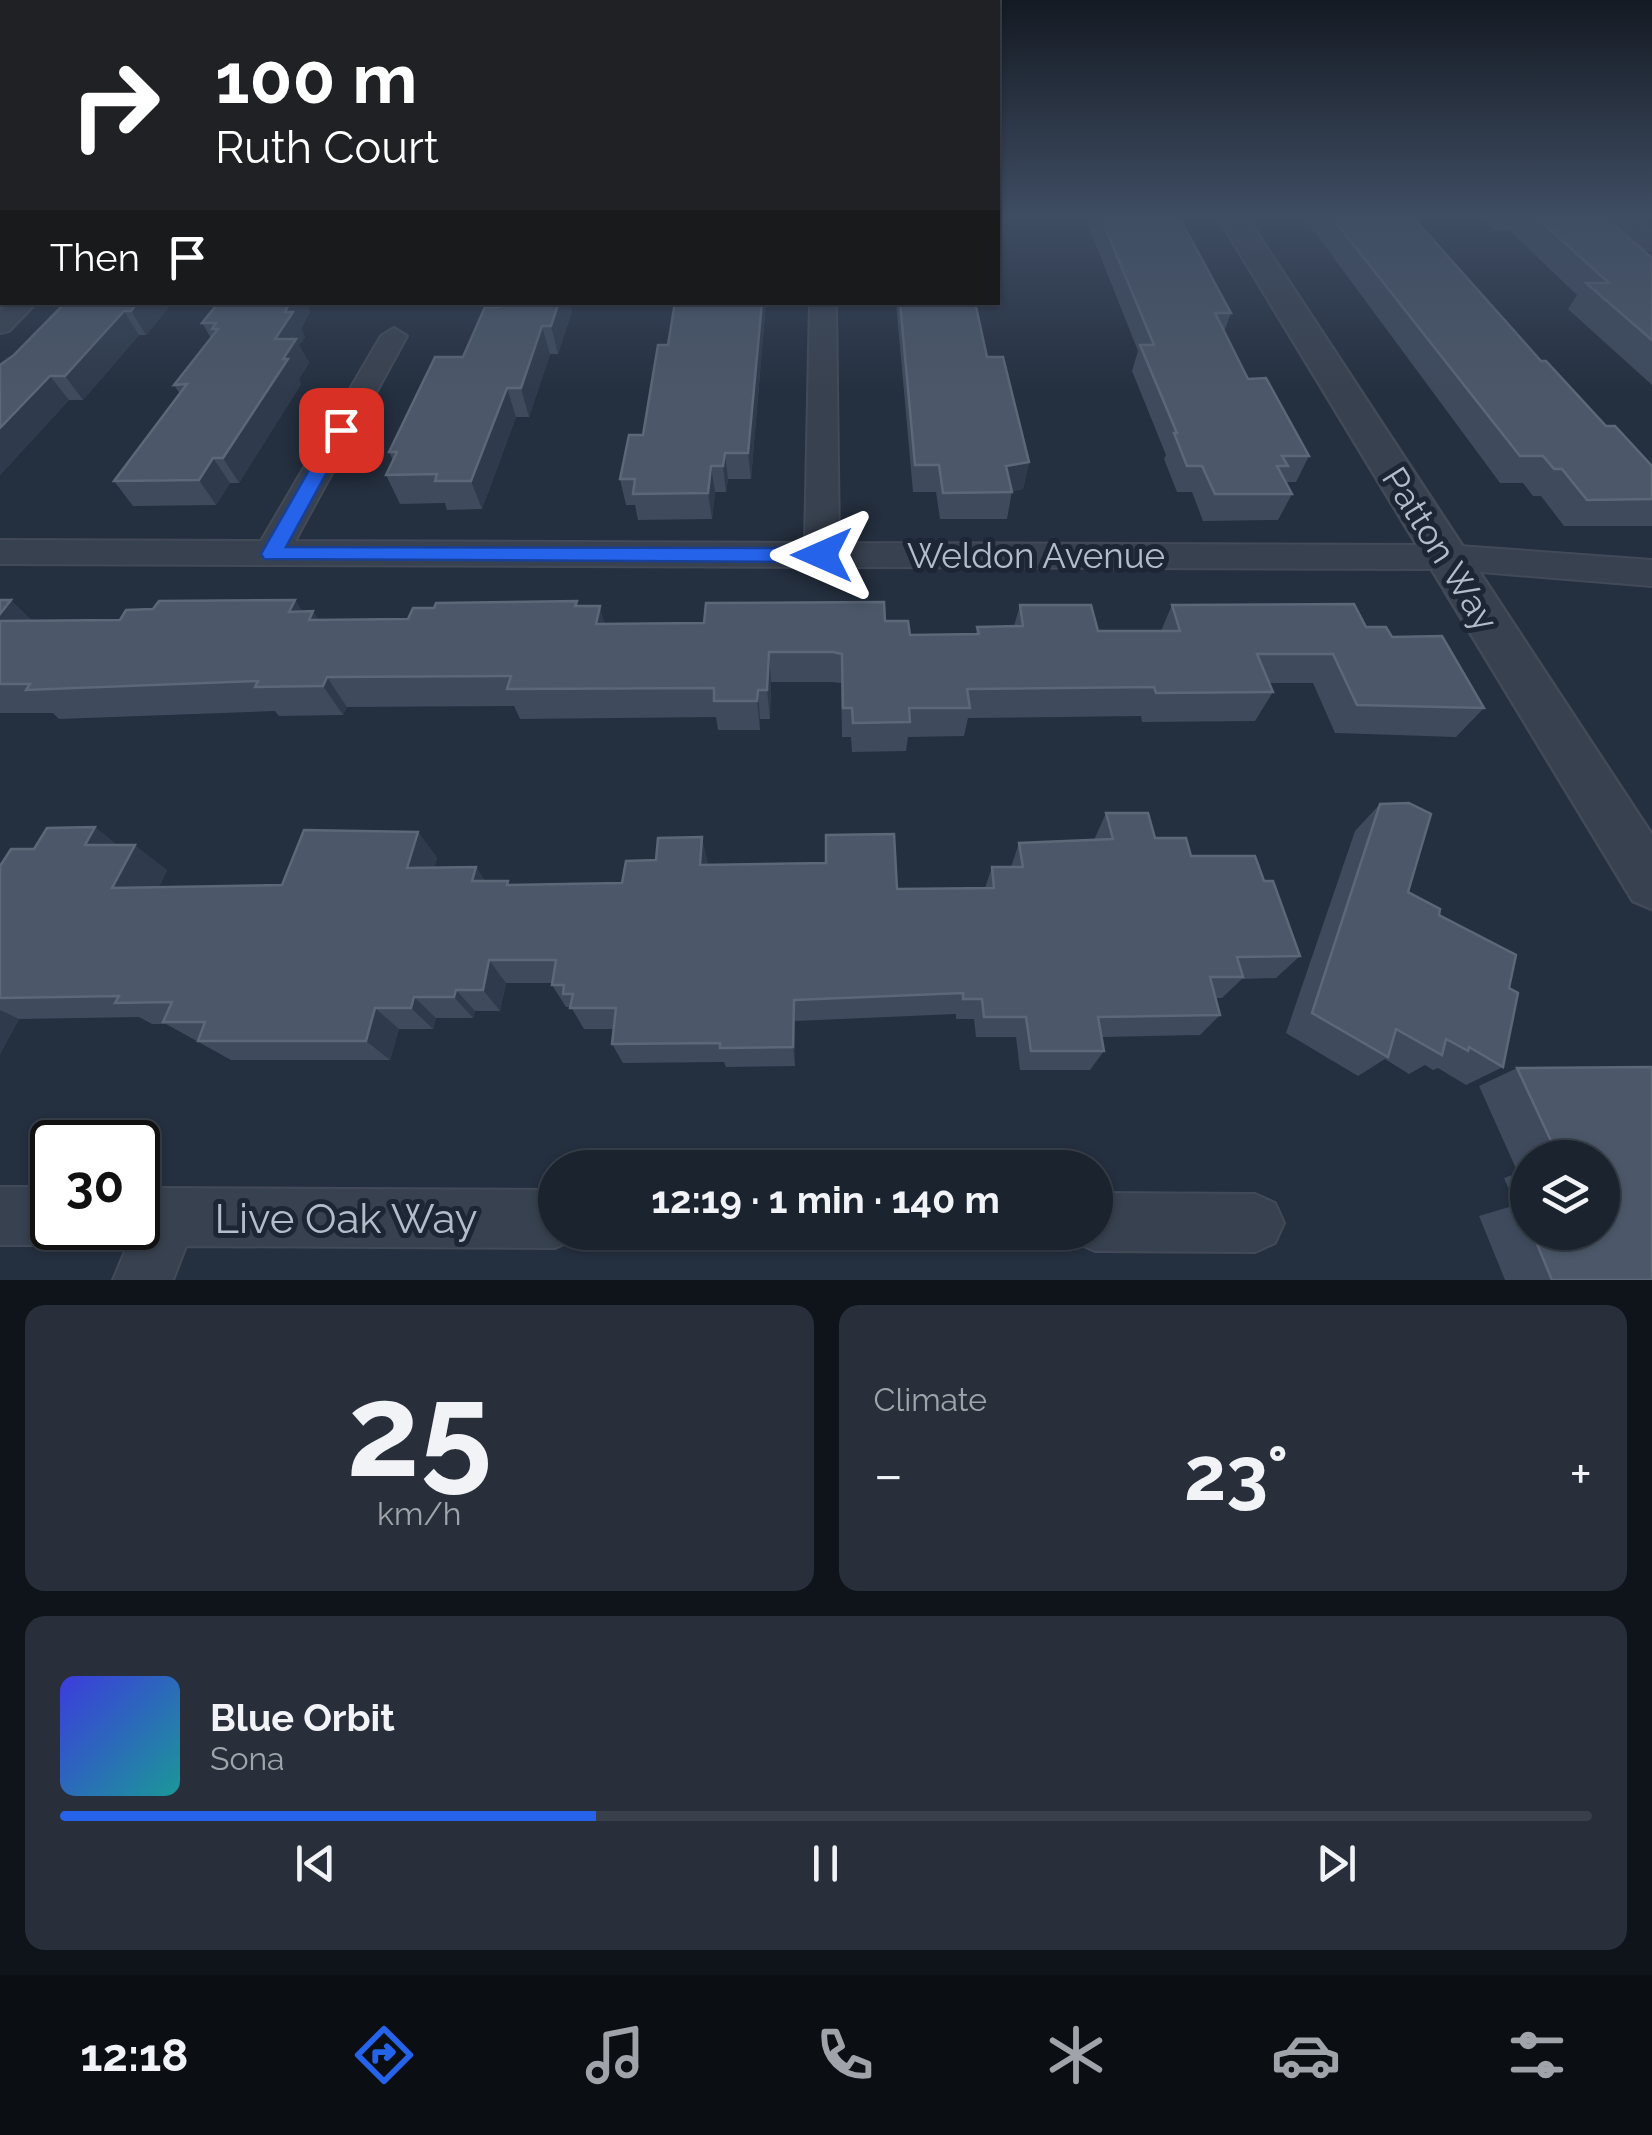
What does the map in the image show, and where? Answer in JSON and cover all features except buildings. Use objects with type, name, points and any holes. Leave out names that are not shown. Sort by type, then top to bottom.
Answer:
[{"type":"street","name":"Patton Way","points":[[1268,275],[1652,883]]},
{"type":"street","points":[[0,324],[21,305]]},
{"type":"street","points":[[822,555],[823,305]]},
{"type":"street","points":[[271,554],[394,336]]},
{"type":"street","name":"Weldon Avenue","points":[[0,552],[1445,557],[1652,573]]},
{"type":"street","points":[[0,1216],[30,1216]]},
{"type":"street","name":"Live Oak Way","points":[[160,1217],[538,1219]]},
{"type":"street","points":[[1113,1222],[1255,1223]]},
{"type":"street","points":[[142,1280],[147,1250]]},
{"type":"route","points":[[341,430],[271,554],[822,555]]}]
